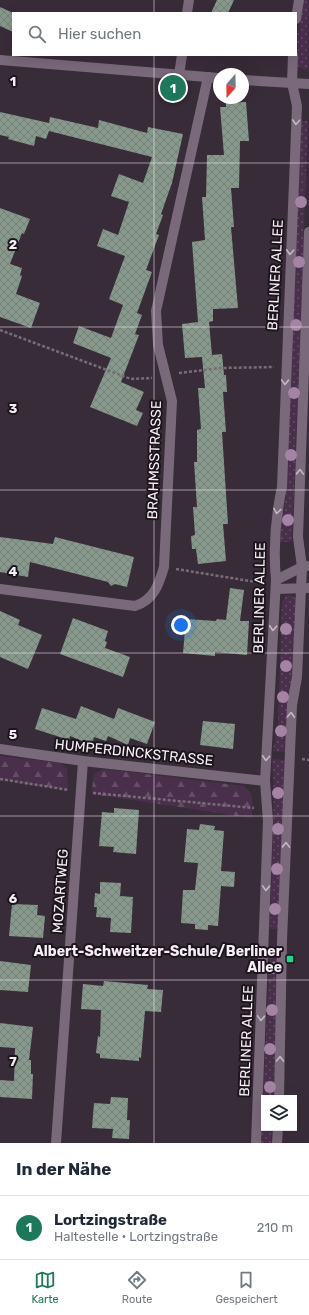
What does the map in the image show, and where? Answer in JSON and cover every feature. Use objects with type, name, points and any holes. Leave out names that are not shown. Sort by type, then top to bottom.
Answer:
[{"type":"street","points":[[187,12],[189,0]]},
{"type":"street","points":[[297,15],[300,0]]},
{"type":"street","points":[[179,75],[182,56]]},
{"type":"street","name":"BERLINER ALLEE","points":[[256,1143],[268,821],[265,780],[276,584],[273,551],[276,510],[282,487],[285,367],[297,106],[292,84],[293,56]]},
{"type":"street","points":[[0,60],[213,77]]},
{"type":"street","name":"BRAHMSSTRASSE","points":[[0,589],[135,606],[148,600],[160,583],[164,567],[172,402],[158,345],[156,311],[208,77]]},
{"type":"street","points":[[249,80],[309,84]]},
{"type":"street","points":[[279,1095],[292,705],[297,676],[306,566],[298,537],[309,232]]},
{"type":"street","points":[[276,584],[306,566]]},
{"type":"street","points":[[276,584],[305,589]]},
{"type":"street","name":"HUMPERDINCKSTRASSE","points":[[0,749],[84,761],[265,780]]},
{"type":"street","name":"MOZARTWEG","points":[[56,1143],[84,761]]},
{"type":"street","points":[[277,1143],[278,1131]]},
{"type":"path","points":[[0,330],[131,379],[146,380],[166,374],[221,368],[285,367]]},
{"type":"path","points":[[164,567],[276,584]]},
{"type":"path","points":[[0,779],[81,792],[267,810]]},
{"type":"green space","points":[[304,0],[309,0],[309,68],[305,70],[298,67],[297,46],[298,30]]},
{"type":"green space","points":[[301,121],[308,121],[292,542],[280,542],[281,514],[286,499]]},
{"type":"green space","points":[[290,595],[296,600],[292,684],[285,752],[273,751],[278,724],[282,604],[285,596]]},
{"type":"green space","points":[[0,756],[60,763],[67,769],[68,790],[0,780]]},
{"type":"green space","points":[[272,759],[285,760],[278,929],[270,929],[274,795]]},
{"type":"green space","points":[[104,769],[243,786],[252,796],[252,818],[92,794],[93,778],[95,773]]},
{"type":"green space","points":[[270,946],[279,946],[273,1095],[263,1095]]},
{"type":"green space","points":[[262,1131],[272,1131],[271,1143],[261,1143]]},
{"type":"building","points":[[217,0],[234,0],[228,12],[211,12]]},
{"type":"building","points":[[0,7],[12,13],[12,32],[0,26]]},
{"type":"building","points":[[226,104],[246,104],[249,141],[240,141],[239,188],[231,188],[234,227],[231,227],[238,308],[213,309],[213,321],[209,322],[212,355],[222,354],[224,375],[226,375],[227,392],[223,392],[226,432],[222,432],[228,524],[223,524],[226,561],[198,564],[196,549],[192,549],[191,536],[195,535],[193,507],[197,507],[194,462],[197,462],[197,430],[201,429],[198,388],[205,388],[202,357],[185,358],[182,324],[198,322],[192,242],[205,240],[202,197],[206,197],[207,155],[224,155],[220,107],[226,107]]},
{"type":"building","points":[[0,112],[49,123],[50,117],[98,128],[99,120],[147,133],[148,127],[183,134],[172,183],[161,214],[163,215],[156,234],[159,235],[146,270],[152,272],[137,313],[142,315],[135,334],[139,335],[121,382],[144,392],[136,410],[143,413],[137,426],[90,407],[111,358],[73,343],[79,326],[111,338],[123,305],[109,299],[125,256],[97,246],[103,229],[118,235],[129,202],[111,196],[119,174],[143,183],[152,157],[49,131],[46,139],[36,136],[34,146],[8,139],[9,137],[0,135]]},
{"type":"building","points":[[0,208],[30,219],[24,234],[22,233],[10,264],[22,268],[20,275],[22,276],[16,294],[40,303],[31,328],[0,317]]},
{"type":"building","points":[[0,537],[53,544],[55,537],[134,557],[127,587],[115,584],[111,586],[108,582],[30,562],[28,577],[0,572]]},
{"type":"building","points":[[230,588],[244,590],[240,621],[249,621],[247,655],[215,652],[215,656],[183,653],[186,619],[216,621],[217,619],[226,620]]},
{"type":"building","points":[[0,611],[20,620],[18,625],[42,635],[28,669],[0,657]]},
{"type":"building","points":[[73,618],[108,631],[105,641],[107,642],[105,648],[130,657],[123,677],[60,654]]},
{"type":"building","points":[[81,706],[114,719],[118,708],[155,722],[147,744],[130,738],[128,745],[108,736],[106,741],[94,737],[92,745],[70,736],[69,740],[35,729],[42,708],[76,719]]},
{"type":"building","points":[[203,721],[235,724],[233,749],[200,745]]},
{"type":"building","points":[[114,808],[139,810],[136,854],[113,852],[114,847],[99,846],[102,812],[114,813]]},
{"type":"building","points":[[200,824],[215,826],[214,830],[224,831],[221,871],[235,872],[234,887],[221,886],[218,926],[208,925],[208,930],[195,929],[195,924],[181,923],[183,890],[195,890],[198,863],[184,862],[187,829],[199,830]]},
{"type":"building","points":[[100,882],[121,883],[120,896],[133,897],[131,933],[110,932],[111,918],[96,917],[97,907],[94,907],[95,893],[100,894]]},
{"type":"building","points":[[12,904],[38,905],[37,915],[45,916],[43,938],[9,936]]},
{"type":"building","points":[[0,961],[31,965],[28,992],[0,990]]},
{"type":"building","points":[[104,981],[148,985],[147,989],[163,990],[161,1012],[145,1011],[141,1058],[139,1057],[139,1061],[100,1058],[100,1054],[96,1053],[98,1036],[100,1037],[101,1010],[81,1009],[83,984],[103,986]]},
{"type":"building","points":[[0,1023],[33,1027],[29,1060],[31,1060],[31,1074],[33,1074],[32,1099],[0,1097],[0,1080],[14,1081],[15,1048],[0,1047]]},
{"type":"building","points":[[111,1097],[128,1098],[127,1120],[130,1120],[129,1139],[112,1138],[113,1129],[92,1128],[94,1103],[110,1104]]},
{"type":"place","name":"Lortzingstraße","points":[[173,88]]},
{"type":"place","name":"Albert-Schweitzer-Schule/Berliner Allee","points":[[290,959]]}]
